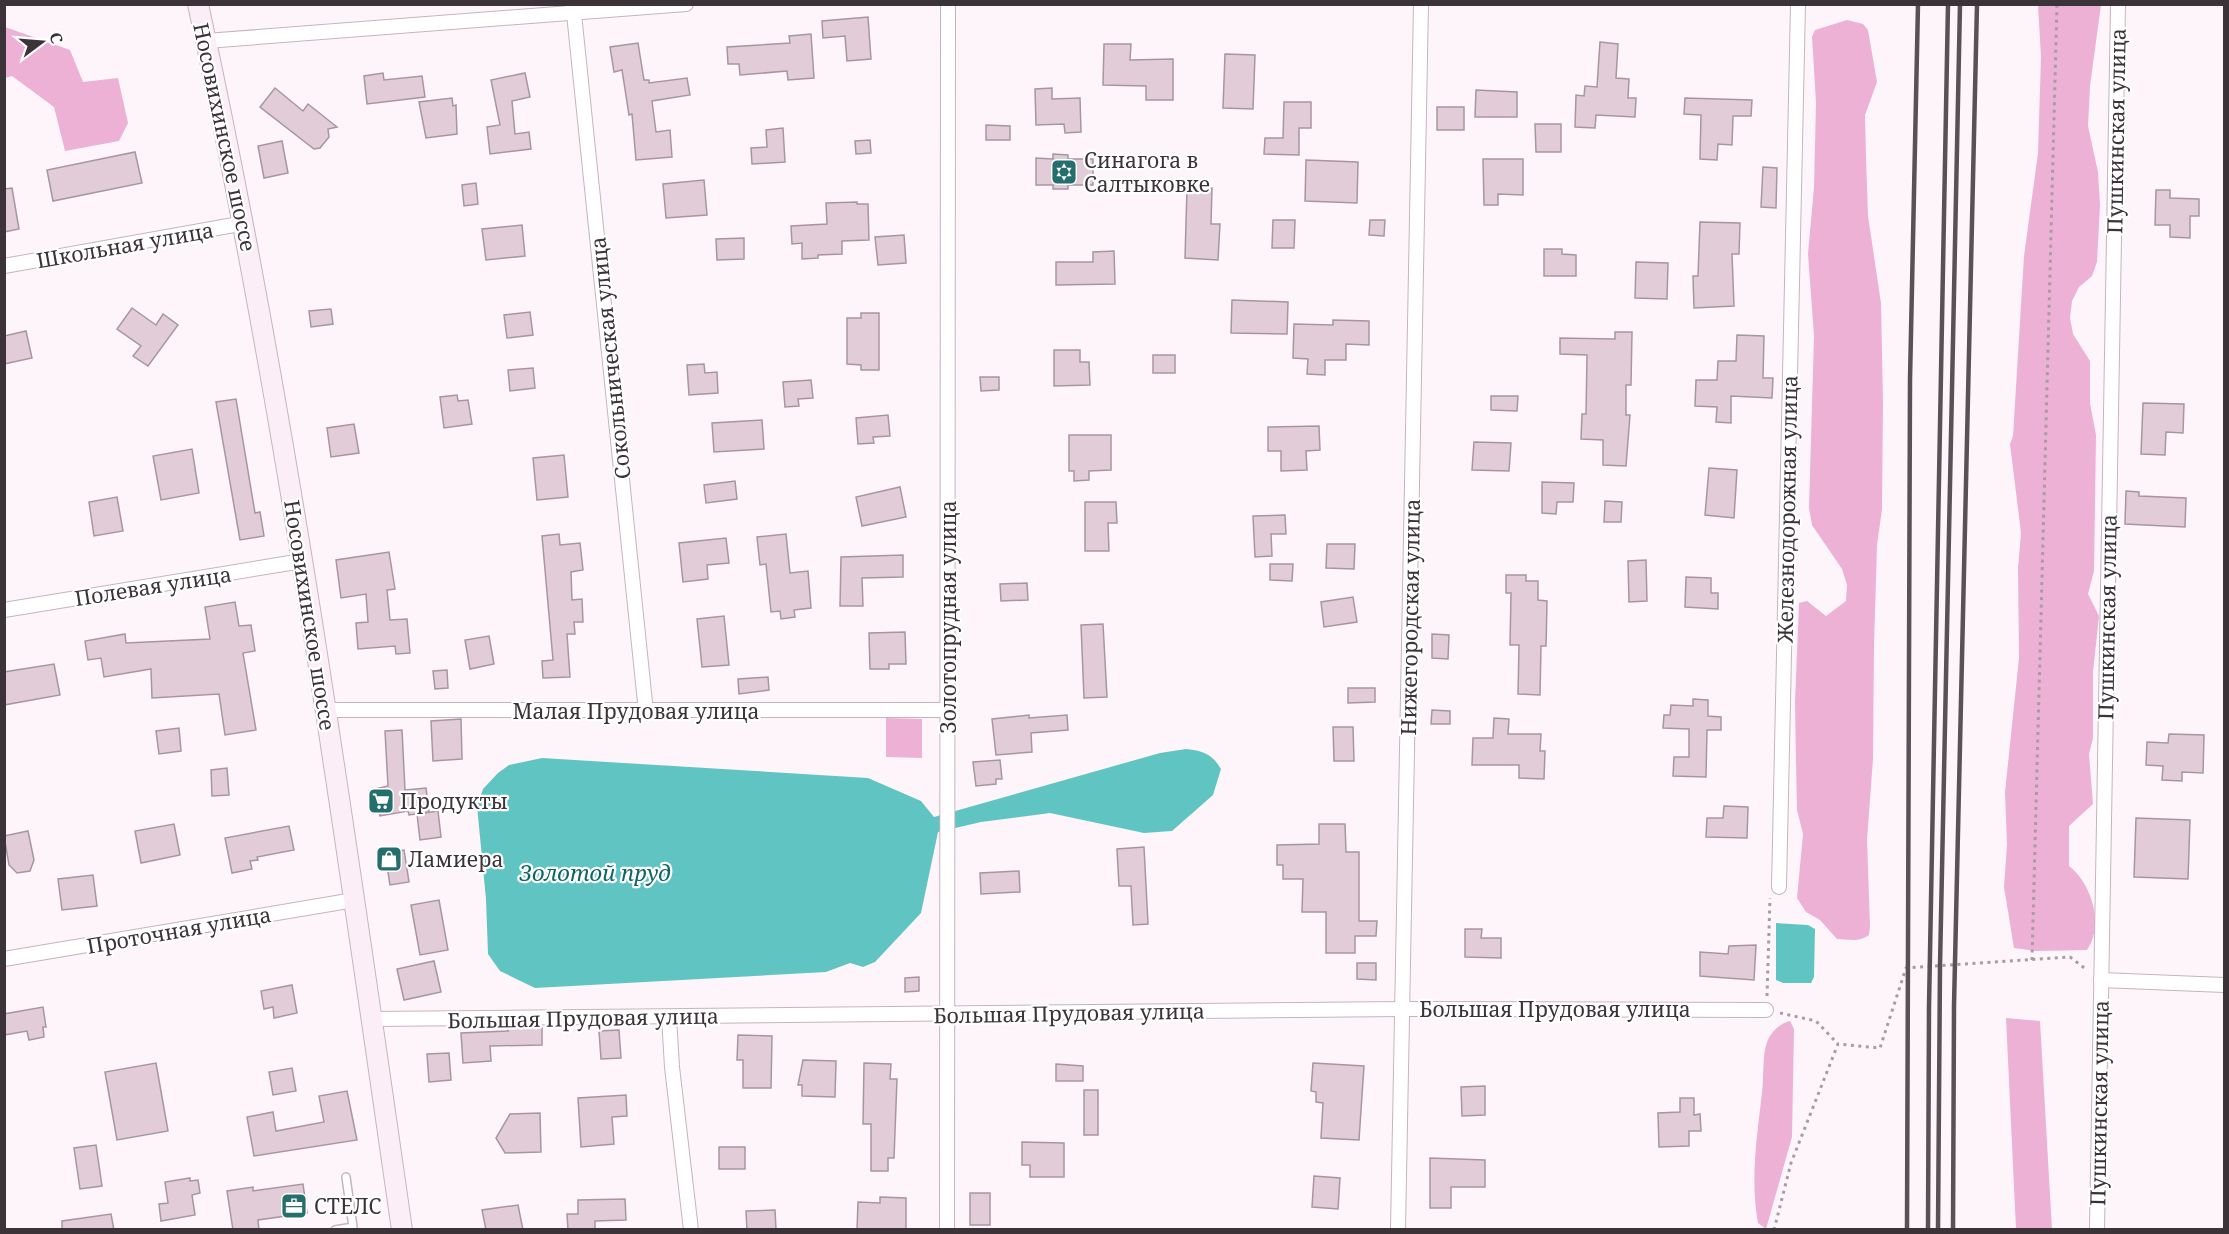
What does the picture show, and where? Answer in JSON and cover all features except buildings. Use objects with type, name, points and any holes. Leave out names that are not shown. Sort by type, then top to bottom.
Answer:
[{"type":"main road","name":"Носовихинское шоссе","points":[[198,4],[245,223],[302,561],[402,1230]]},
{"type":"street","points":[[206,41],[574,9],[686,4]]},
{"type":"street","name":"Золотопрудная улица","points":[[947,1230],[948,4]]},
{"type":"street","name":"Нижегородская улица","points":[[1398,1230],[1421,4]]},
{"type":"street","name":"Железнодорожная улица","points":[[1779,887],[1798,4]]},
{"type":"street","name":"Пушкинская улица","points":[[2097,1230],[2118,4]]},
{"type":"street","name":"Сокольническая улица","points":[[574,9],[646,712]]},
{"type":"street","name":"Школьная улица","points":[[4,266],[245,223]]},
{"type":"street","name":"Полевая улица","points":[[4,610],[302,561]]},
{"type":"street","name":"Малая Прудовая улица","points":[[325,710],[646,712],[948,710]]},
{"type":"street","name":"Проточная улица","points":[[4,959],[354,900]]},
{"type":"street","points":[[2101,980],[2224,985]]},
{"type":"street","name":"Большая Прудовая улица","points":[[372,1019],[1403,1009],[1766,1010]]},
{"type":"street","points":[[669,1017],[672,1067],[691,1230]]},
{"type":"lane","points":[[335,1230],[353,1227],[346,1177]]},
{"type":"path","points":[[2032,960],[2057,4]]},
{"type":"path","points":[[1779,887],[1769,900],[1766,1010],[1816,1021],[1838,1044],[1880,1048],[1906,968],[2070,957],[2101,980]]},
{"type":"path","points":[[1774,1230],[1791,1163],[1838,1044]]},
{"type":"shaded area","points":[[2038,5],[2101,5],[2090,86],[2088,126],[2098,172],[2100,205],[2097,262],[2092,276],[2079,287],[2072,301],[2070,318],[2073,334],[2090,361],[2090,403],[2096,435],[2094,571],[2088,594],[2099,616],[2093,672],[2093,738],[2089,754],[2093,804],[2069,826],[2069,866],[2084,883],[2095,916],[2095,928],[2087,950],[2035,951],[2014,948],[2004,887],[2007,844],[2005,792],[2019,658],[2018,568],[2021,533],[2010,444],[2013,436],[2024,256],[2038,153],[2041,57]]},
{"type":"shaded area","points":[[1847,20],[1863,24],[1868,30],[1877,82],[1865,115],[1868,216],[1881,303],[1883,402],[1882,509],[1877,545],[1874,645],[1873,759],[1867,840],[1870,926],[1869,935],[1853,940],[1837,939],[1820,920],[1806,912],[1797,898],[1803,834],[1797,810],[1795,702],[1799,603],[1807,601],[1826,616],[1846,601],[1847,585],[1842,569],[1812,525],[1809,508],[1814,336],[1808,254],[1814,187],[1816,103],[1812,37],[1815,30]]},
{"type":"shaded area","points":[[5,27],[70,50],[83,82],[118,78],[128,123],[119,141],[65,151],[54,107],[12,76],[5,78]]},
{"type":"shaded area","points":[[886,718],[922,719],[922,758],[886,757]]},
{"type":"shaded area","points":[[2006,1018],[2040,1021],[2052,1229],[2016,1229]]},
{"type":"shaded area","points":[[1790,1021],[1794,1029],[1792,1137],[1766,1229],[1758,1223],[1755,1191],[1755,1158],[1763,1087],[1764,1054],[1773,1031]]},
{"type":"water","name":"Золотой пруд","points":[[1186,749],[1207,754],[1221,769],[1213,795],[1172,831],[1144,833],[1050,813],[981,822],[938,832],[921,913],[875,962],[863,967],[850,963],[826,972],[535,988],[500,971],[488,954],[486,899],[477,806],[483,789],[509,765],[542,758],[868,778],[921,801],[934,817],[1160,753]]},
{"type":"water","points":[[1776,923],[1808,925],[1815,929],[1814,977],[1811,983],[1783,983],[1776,980]]},
{"type":"railway","points":[[1907,1230],[1910,380],[1918,4]]},
{"type":"railway","points":[[1928,1230],[1929,1006],[1948,4]]},
{"type":"railway","points":[[1938,1230],[1940,966],[1960,4]]},
{"type":"railway","points":[[1953,1230],[1954,1006],[1977,4]]},
{"type":"place","name":"Синагога в Салтыковке","points":[[1064,172]]},
{"type":"place","name":"Продукты","points":[[381,801]]},
{"type":"place","name":"Ламиера","points":[[389,859]]},
{"type":"place","name":"СТЕЛС","points":[[294,1206]]}]
